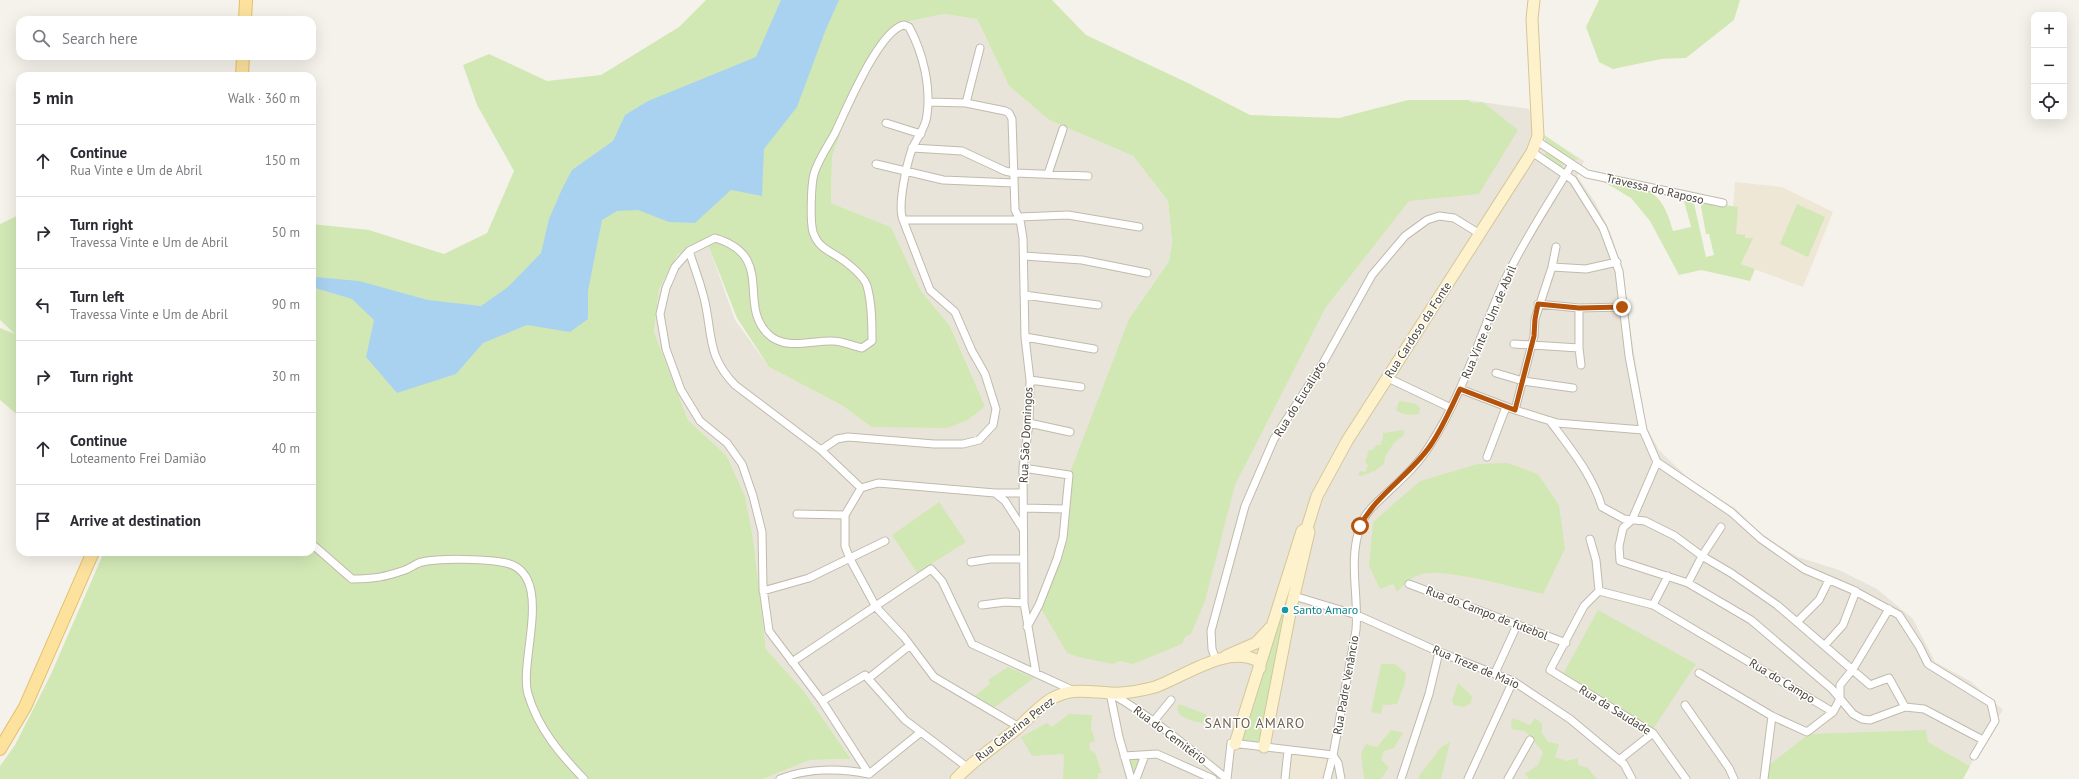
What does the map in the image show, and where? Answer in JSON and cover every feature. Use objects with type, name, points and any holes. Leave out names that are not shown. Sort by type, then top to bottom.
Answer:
[{"type":"main road","points":[[245,16],[246,0]]},
{"type":"main road","points":[[1534,0],[1532,19],[1537,138]]},
{"type":"main road","points":[[242,72],[243,60]]},
{"type":"main road","name":"Rua Cardoso da Fonte","points":[[1264,747],[1289,594],[1309,532],[1307,528],[1317,496],[1331,468],[1532,152],[1537,138]]},
{"type":"main road","points":[[0,749],[25,707],[91,556]]},
{"type":"main road","name":"Rua Cardoso da Fonte","points":[[1235,744],[1275,621],[1289,594]]},
{"type":"main road","points":[[1217,659],[1256,643],[1265,635],[1275,621]]},
{"type":"main road","name":"Rua Catarina Perez","points":[[956,779],[967,767],[1019,727],[1052,699],[1072,690],[1130,693],[1156,686],[1217,659],[1250,658],[1258,662],[1260,668]]},
{"type":"street","points":[[821,450],[838,439],[848,437],[934,444],[963,444],[979,440],[993,425],[996,409],[985,374],[972,351],[954,312],[930,290],[900,210],[900,201],[912,148],[921,134],[927,116],[928,102],[925,74],[918,45],[909,27],[901,26],[884,42],[872,59],[856,87],[814,173],[811,217],[813,232],[822,248],[843,260],[858,273],[867,285],[872,324],[872,341],[862,348],[834,340],[785,343],[768,334],[757,316],[752,272],[747,257],[731,243],[715,238],[689,251],[675,267],[666,288],[660,314],[666,349],[680,390],[700,421],[727,443],[742,464],[753,496],[762,532],[763,591],[769,631],[822,701],[869,774]]},
{"type":"street","points":[[966,104],[980,48]]},
{"type":"street","name":"Rua São Domingos","points":[[928,102],[966,104],[1005,111],[1011,116],[1015,210],[1019,219],[1024,256],[1025,337],[1030,380],[1029,423],[1023,468],[1024,602],[1027,627],[1036,673]]},
{"type":"street","points":[[886,123],[921,134]]},
{"type":"street","points":[[1048,174],[1063,130]]},
{"type":"street","points":[[1537,138],[1572,164]]},
{"type":"street","points":[[912,148],[962,150],[1005,171],[1014,173],[1088,176]]},
{"type":"street","points":[[1532,152],[1566,175],[1579,187],[1604,228],[1617,262],[1622,290],[1622,307],[1629,356],[1643,430],[1657,462],[1731,512],[1761,539],[1804,569],[1856,591],[1899,614],[1919,646],[1928,664],[1991,703],[1995,720],[1974,756]]},
{"type":"street","points":[[876,164],[943,180],[1014,183]]},
{"type":"street","name":"Travessa do Raposo","points":[[1572,164],[1587,174],[1723,203]]},
{"type":"street","name":"Rua Vinte e Um de Abril","points":[[1357,615],[1353,567],[1360,526],[1372,506],[1390,490],[1430,446],[1460,389],[1504,282],[1539,217],[1572,164]]},
{"type":"street","points":[[903,220],[1019,219],[1068,215],[1139,227]]},
{"type":"street","name":"Rua do Eucalipto","points":[[1217,659],[1212,649],[1211,631],[1245,506],[1274,439],[1322,366],[1372,275],[1405,236],[1428,220],[1439,216],[1454,218],[1480,234]]},
{"type":"street","points":[[1515,410],[1524,381],[1538,304],[1552,267],[1556,247]]},
{"type":"street","points":[[689,251],[704,299],[709,333],[716,360],[724,373],[735,385],[821,450],[861,488]]},
{"type":"street","points":[[1024,256],[1082,260],[1147,273]]},
{"type":"street","points":[[1552,267],[1586,269],[1617,262]]},
{"type":"street","points":[[1024,295],[1098,305]]},
{"type":"street","points":[[1538,304],[1579,308],[1622,307]]},
{"type":"street","points":[[1579,308],[1578,348],[1582,365]]},
{"type":"street","points":[[1025,337],[1094,349]]},
{"type":"street","points":[[1514,344],[1578,348]]},
{"type":"street","points":[[1496,373],[1524,381],[1573,388]]},
{"type":"street","points":[[1388,378],[1451,408]]},
{"type":"street","points":[[1030,380],[1081,387]]},
{"type":"street","points":[[1460,389],[1506,407],[1550,421],[1643,430]]},
{"type":"street","points":[[1486,457],[1506,407]]},
{"type":"street","points":[[1550,421],[1582,465],[1596,488],[1602,507],[1624,519],[1645,521],[1675,536],[1702,556],[1731,573],[1798,622],[1870,685],[1889,678],[1905,707]]},
{"type":"street","points":[[1029,423],[1070,432]]},
{"type":"street","points":[[1657,462],[1632,520],[1623,528],[1619,546],[1620,560],[1688,583],[1751,620],[1832,689],[1853,714],[1870,720],[1905,707],[1924,709],[1983,740]]},
{"type":"street","points":[[1023,468],[1069,475],[1063,538],[1057,559],[1039,606],[1027,627]]},
{"type":"street","points":[[1019,727],[934,677],[904,637],[876,606],[850,559],[845,546],[845,515],[861,488],[878,483],[995,493],[1023,493]]},
{"type":"street","points":[[995,493],[1004,501],[1024,530]]},
{"type":"street","points":[[1024,508],[1065,510]]},
{"type":"street","points":[[797,514],[845,515]]},
{"type":"street","points":[[1688,583],[1702,556],[1721,527]]},
{"type":"street","points":[[1566,643],[1584,606],[1599,591],[1596,560],[1590,538]]},
{"type":"street","points":[[763,591],[809,578],[885,541]]},
{"type":"street","points":[[316,548],[352,579],[376,579],[422,562],[468,560],[503,562],[517,568],[530,582],[534,609],[525,669],[527,693],[542,729],[560,754],[584,779]]},
{"type":"street","points":[[971,562],[990,559],[1024,559]]},
{"type":"street","points":[[792,662],[931,569],[942,581],[972,644],[1072,690]]},
{"type":"street","points":[[1653,606],[1668,576]]},
{"type":"street","points":[[1798,622],[1818,600],[1830,580]]},
{"type":"street","name":"Rua do Campo de futebol","points":[[1409,584],[1566,643]]},
{"type":"street","name":"Rua do Campo","points":[[1599,591],[1653,606],[1834,712]]},
{"type":"street","points":[[1825,645],[1843,625],[1856,591]]},
{"type":"street","name":"Rua Treze de Maio","points":[[1289,594],[1357,615],[1440,652],[1495,673],[1513,682],[1570,719],[1624,764],[1632,779]]},
{"type":"street","points":[[982,605],[1005,602],[1024,602]]},
{"type":"street","points":[[1699,673],[1772,716],[1807,732],[1834,712],[1840,699],[1840,685],[1853,670],[1889,609]]},
{"type":"street","name":"Rua Padre Venâncio","points":[[1327,779],[1334,755],[1357,615]]},
{"type":"street","points":[[1495,673],[1517,625]]},
{"type":"street","name":"Rua da Saudade","points":[[1566,643],[1550,670],[1653,732],[1686,779]]},
{"type":"street","points":[[869,678],[910,646]]},
{"type":"street","points":[[1401,779],[1429,694],[1440,652]]},
{"type":"street","points":[[822,701],[865,675],[905,720],[967,767]]},
{"type":"street","points":[[1468,779],[1513,682]]},
{"type":"street","points":[[1110,693],[1124,756],[1131,779]]},
{"type":"street","name":"Rua do Cemitério","points":[[1110,693],[1168,731],[1227,779]]},
{"type":"street","points":[[1153,722],[1171,700]]},
{"type":"street","points":[[1685,705],[1729,768],[1734,779]]},
{"type":"street","points":[[1764,779],[1772,716]]},
{"type":"street","points":[[780,779],[813,771],[842,770],[869,774],[921,732]]},
{"type":"street","points":[[1619,760],[1653,732]]},
{"type":"street","points":[[1508,779],[1530,740]]},
{"type":"street","name":"Rua Cardoso da Fonte","points":[[1227,779],[1231,743],[1235,744]]},
{"type":"street","points":[[1235,744],[1334,755]]},
{"type":"street","points":[[1285,779],[1288,750]]},
{"type":"street","points":[[1124,756],[1157,754],[1213,779]]},
{"type":"street","points":[[1136,779],[1145,755]]},
{"type":"street","name":"Rua Padre Venâncio","points":[[1334,755],[1338,763],[1341,779]]},
{"type":"shaded area","points":[[944,14],[977,19],[1009,86],[1049,120],[1133,156],[1168,201],[1172,242],[1169,261],[1129,319],[1225,496],[1378,210],[1511,125],[1468,100],[1529,109],[1538,136],[1544,135],[1584,161],[1577,176],[1595,202],[1611,234],[1624,273],[1627,310],[1646,426],[1659,450],[1689,479],[1736,509],[1761,535],[1798,557],[1839,570],[1877,589],[1913,619],[1935,662],[1970,681],[2003,710],[1983,740],[1970,766],[1924,740],[1773,779],[763,779],[810,760],[851,759],[803,690],[766,649],[754,545],[726,455],[688,420],[654,333],[659,289],[678,254],[709,247],[735,320],[769,367],[843,406],[871,427],[985,406],[950,326],[921,291],[891,227],[831,203],[832,157],[859,79],[900,23]]},
{"type":"shaded area","points":[[1735,182],[1782,187],[1833,212],[1803,287],[1729,260]]},
{"type":"shaded area","points":[[1292,752],[1307,754],[1328,761],[1329,764],[1325,779],[1289,779]]},
{"type":"green space","points":[[706,0],[1052,0],[1086,35],[1188,83],[1250,115],[1339,118],[1408,100],[1468,100],[1473,103],[1483,102],[1518,130],[1479,194],[1409,201],[1326,307],[1235,485],[1205,601],[1191,634],[1185,637],[1182,644],[1133,664],[1120,661],[1112,664],[1067,653],[1039,605],[1057,559],[1069,475],[1129,319],[1169,261],[1172,242],[1168,201],[1133,156],[1049,120],[1009,86],[977,19],[944,14],[900,23],[859,79],[832,157],[831,203],[891,227],[921,291],[950,326],[985,406],[968,420],[947,428],[871,427],[843,406],[769,367],[737,318],[709,247],[678,254],[659,289],[654,332],[688,420],[726,455],[745,496],[754,545],[766,649],[803,690],[851,759],[810,760],[763,779],[0,779],[0,766],[15,745],[51,674],[102,556],[316,556],[316,224],[369,230],[444,254],[487,233],[514,171],[477,105],[463,65],[489,54],[547,81],[601,75],[679,27]]},
{"type":"green space","points":[[1599,0],[1740,0],[1734,20],[1686,58],[1661,59],[1613,69],[1599,62],[1586,27]]},
{"type":"green space","points":[[1544,135],[1579,159],[1576,160],[1567,158],[1561,155],[1551,147]]},
{"type":"green space","points":[[1545,153],[1549,153],[1562,161],[1563,166],[1560,168],[1545,157]]},
{"type":"green space","points":[[1599,179],[1627,184],[1647,190],[1662,204],[1668,215],[1673,231],[1691,227],[1683,197],[1693,199],[1706,257],[1714,255],[1709,234],[1706,234],[1700,201],[1738,207],[1736,234],[1745,235],[1745,238],[1753,238],[1741,264],[1755,269],[1750,281],[1701,270],[1679,275],[1650,221],[1631,198]]},
{"type":"green space","points":[[1797,204],[1825,217],[1808,257],[1780,244]]},
{"type":"green space","points":[[16,216],[16,414],[0,400],[0,328],[15,334],[0,320],[0,224]]},
{"type":"green space","points":[[1399,401],[1417,405],[1420,407],[1419,414],[1407,415],[1399,412],[1396,410]]},
{"type":"green space","points":[[1403,430],[1404,435],[1394,443],[1385,457],[1384,464],[1376,470],[1362,476],[1358,475],[1360,471],[1365,472],[1368,465],[1365,462],[1369,450],[1373,450],[1376,445],[1380,445],[1383,439],[1383,433]]},
{"type":"green space","points":[[1508,463],[1538,474],[1559,505],[1565,549],[1543,594],[1464,576],[1434,573],[1422,574],[1415,577],[1408,581],[1397,592],[1393,584],[1380,589],[1369,566],[1373,522],[1420,481],[1478,464]]},
{"type":"green space","points":[[939,502],[966,542],[917,573],[892,535]]},
{"type":"green space","points":[[1284,605],[1287,606],[1260,742],[1244,741],[1242,740]]},
{"type":"green space","points":[[1598,610],[1696,664],[1653,729],[1562,676]]},
{"type":"green space","points":[[1381,664],[1395,664],[1406,673],[1405,683],[1397,704],[1383,705],[1381,714],[1371,712]]},
{"type":"green space","points":[[1008,667],[1034,678],[987,713],[973,697],[990,684],[988,680]]},
{"type":"green space","points":[[1458,683],[1472,696],[1471,703],[1464,707],[1453,705],[1452,700]]},
{"type":"green space","points":[[1179,704],[1206,714],[1207,717],[1202,723],[1183,717],[1178,711],[1177,707]]},
{"type":"green space","points":[[1069,714],[1092,715],[1091,730],[1093,732],[1095,742],[1089,743],[1090,750],[1095,753],[1102,773],[1098,773],[1098,779],[1063,779],[1064,756],[1062,754],[1032,756],[1021,737],[1047,723],[1052,727]]},
{"type":"green space","points":[[1513,718],[1530,725],[1535,718],[1542,724],[1542,733],[1548,742],[1559,744],[1555,757],[1567,761],[1578,758],[1578,765],[1587,767],[1597,779],[1529,779],[1525,774],[1538,765],[1543,752],[1525,731],[1512,729],[1511,722]]},
{"type":"green space","points":[[1391,730],[1403,733],[1394,748],[1384,751],[1381,760],[1389,767],[1381,779],[1364,779],[1361,753],[1366,744],[1377,747]]},
{"type":"green space","points":[[1926,730],[1928,742],[1970,766],[1963,779],[1766,779],[1764,769],[1809,734]]},
{"type":"green space","points":[[1450,742],[1441,779],[1419,779],[1419,776],[1441,747]]},
{"type":"green space","points":[[1141,757],[1136,773],[1132,773],[1128,758]]},
{"type":"water","points":[[781,0],[839,0],[826,29],[797,107],[764,149],[762,196],[731,190],[695,223],[669,222],[638,210],[617,211],[602,220],[588,291],[588,319],[570,332],[527,325],[483,343],[456,374],[397,393],[366,357],[374,320],[352,299],[316,288],[316,277],[359,281],[428,300],[481,306],[508,287],[541,253],[549,219],[572,170],[613,141],[625,115],[648,101],[756,57]]},
{"type":"place","name":"Santo Amaro","points":[[1285,610]]},
{"type":"district","name":"SANTO AMARO","points":[[1255,723]]},
{"type":"route","points":[[1360,526],[1372,506],[1390,490],[1430,446],[1460,389],[1515,410],[1524,381],[1534,336],[1538,304],[1579,308],[1622,307]]}]
